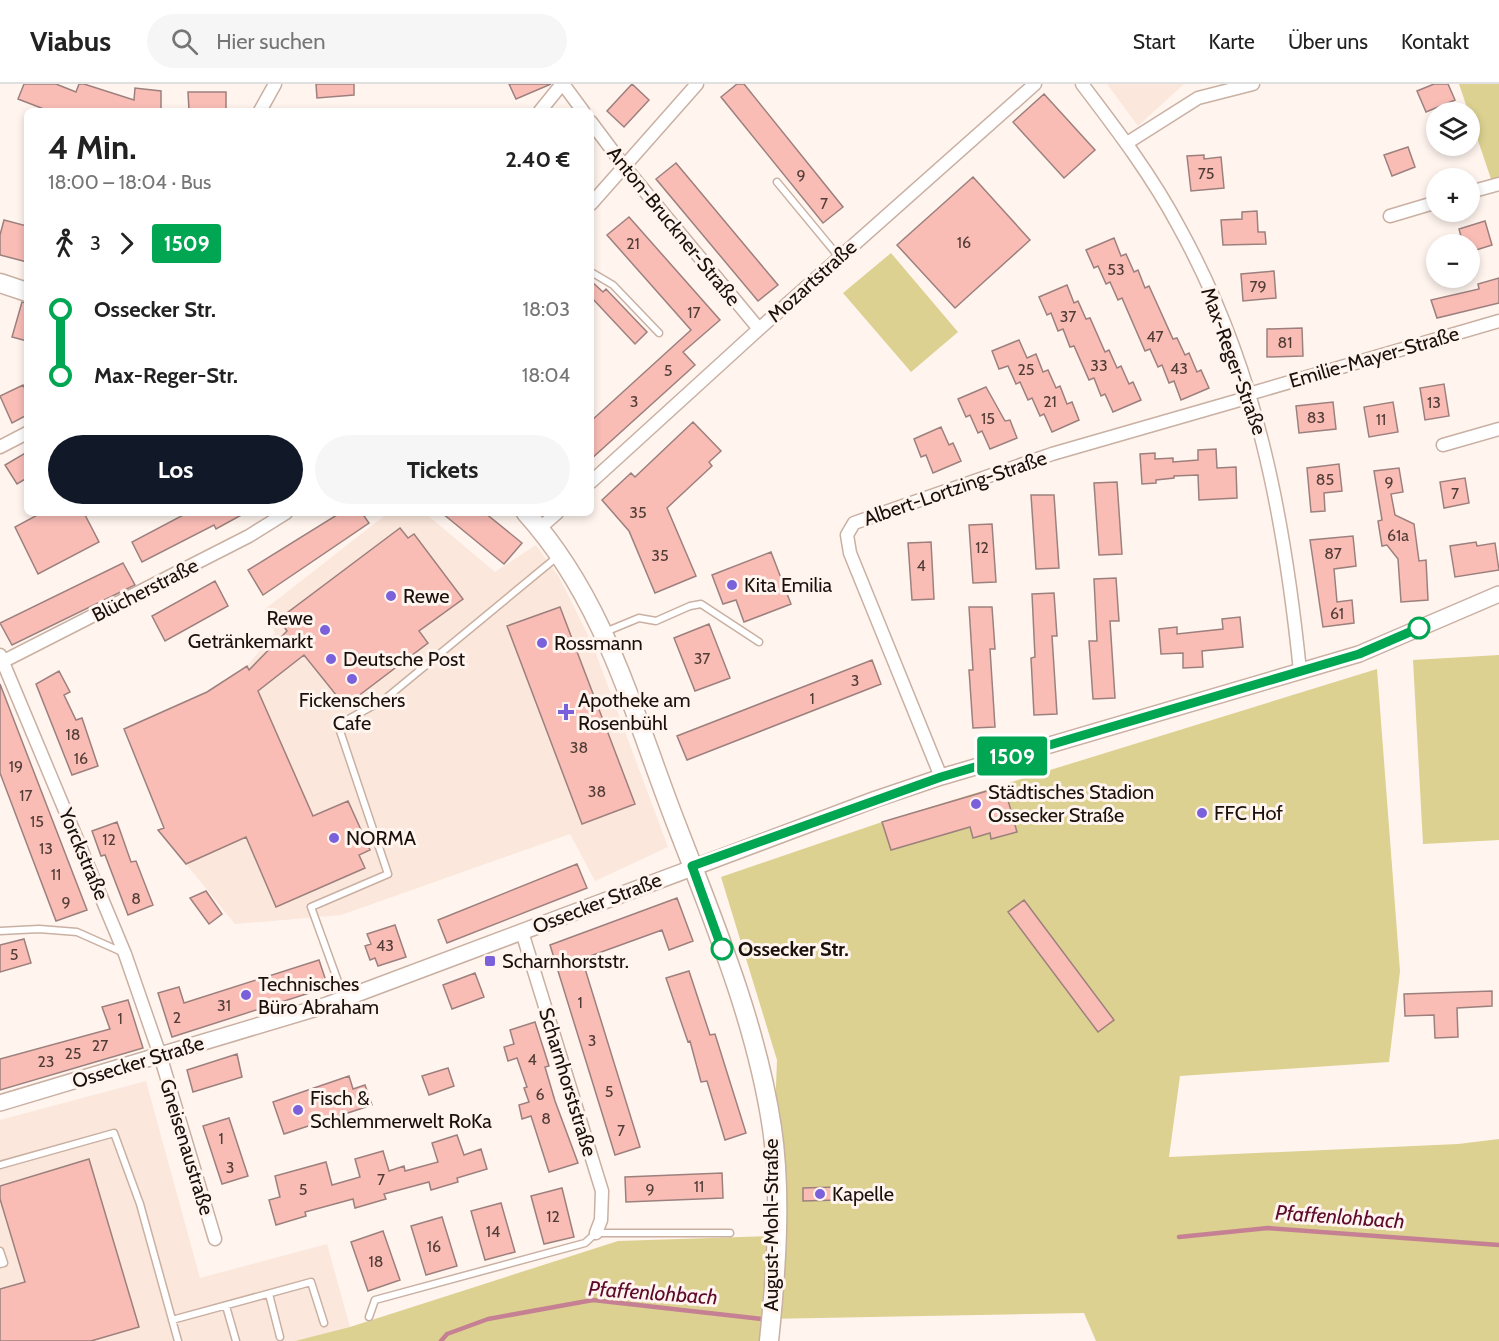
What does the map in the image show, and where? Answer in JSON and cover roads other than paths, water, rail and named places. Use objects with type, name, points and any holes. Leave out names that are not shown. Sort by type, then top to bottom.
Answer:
[{"type":"main road","points":[[0,284],[24,291]]},
{"type":"main road","name":"August-Mohl-Straße","points":[[529,516],[560,555],[582,589],[604,632],[692,866],[752,1036],[772,1129],[776,1230],[769,1337]]},
{"type":"street","points":[[262,108],[275,84]]},
{"type":"street","points":[[542,108],[562,84],[581,108]]},
{"type":"street","points":[[594,201],[697,84]]},
{"type":"street","name":"Mozartstraße","points":[[594,479],[759,328],[1035,84]]},
{"type":"street","name":"Max-Reger-Straße","points":[[1082,84],[1127,143],[1180,227],[1225,326],[1249,395],[1276,494],[1290,574],[1300,671]]},
{"type":"street","points":[[1127,143],[1198,98],[1253,84]]},
{"type":"street","name":"Anton-Bruckner-Straße","points":[[594,126],[624,166],[759,328]]},
{"type":"street","points":[[1480,189],[1499,184]]},
{"type":"street","points":[[1390,216],[1426,205]]},
{"type":"street","name":"Emilie-Mayer-Straße","points":[[1249,395],[1499,321]]},
{"type":"street","name":"Albert-Lortzing-Straße","points":[[941,777],[850,553],[847,535],[854,523],[1052,454],[1249,395]]},
{"type":"street","points":[[1443,445],[1499,429]]},
{"type":"street","points":[[0,447],[24,435]]},
{"type":"street","name":"Blücherstraße","points":[[1,660],[249,536],[281,516]]},
{"type":"street","points":[[540,528],[554,516]]},
{"type":"street","name":"Ossecker Straße","points":[[0,1103],[344,998],[692,866],[941,777],[1359,654],[1499,594]]},
{"type":"street","name":"Yorckstraße","points":[[1,660],[125,954],[160,1055]]},
{"type":"street","name":"Scharnhorststraße","points":[[522,932],[602,1191],[601,1220],[596,1233]]},
{"type":"street","name":"Gneisenaustraße","points":[[160,1055],[215,1239]]},
{"type":"lane","points":[[777,182],[839,257]]},
{"type":"lane","points":[[594,274],[613,285],[659,333]]},
{"type":"lane","points":[[344,998],[311,907],[388,874],[338,725],[385,699],[560,555]]},
{"type":"lane","points":[[604,632],[639,618],[656,621],[690,606],[701,604],[759,642]]},
{"type":"lane","points":[[0,931],[39,929],[76,932],[125,954]]},
{"type":"lane","points":[[0,1165],[114,1133],[140,1204],[178,1341]]},
{"type":"lane","points":[[369,1317],[375,1299],[585,1243],[596,1233],[730,1233]]},
{"type":"lane","points":[[0,1251],[4,1263],[0,1264]]},
{"type":"lane","points":[[172,1320],[311,1282],[324,1323]]},
{"type":"lane","points":[[269,1294],[280,1337]]},
{"type":"lane","points":[[226,1305],[236,1341]]},
{"type":"waterway","name":"Pfaffenlohbach","points":[[1179,1237],[1268,1228],[1499,1245]]},
{"type":"waterway","name":"Pfaffenlohbach","points":[[441,1341],[447,1334],[488,1319],[593,1300],[762,1319]]},
{"type":"place","name":"Kita Emilia","points":[[732,585]]},
{"type":"place","name":"Rewe","points":[[391,596]]},
{"type":"place","name":"Rewe Getränkemarkt","points":[[325,630]]},
{"type":"place","name":"Rossmann","points":[[542,643]]},
{"type":"place","name":"Deutsche Post","points":[[331,659]]},
{"type":"place","name":"Fickenschers Cafe","points":[[352,679]]},
{"type":"place","name":"Apotheke am Rosenbühl","points":[[566,712]]},
{"type":"place","name":"Städtisches Stadion Ossecker Straße","points":[[976,804]]},
{"type":"place","name":"FFC Hof","points":[[1202,813]]},
{"type":"place","name":"NORMA","points":[[334,838]]},
{"type":"place","name":"Ossecker Str.","points":[[722,949]]},
{"type":"place","name":"Scharnhorststr.","points":[[490,961]]},
{"type":"place","name":"Technisches Büro Abraham","points":[[246,995]]},
{"type":"place","name":"Fisch & Schlemmerwelt RoKa","points":[[298,1110]]},
{"type":"place","name":"Kapelle","points":[[820,1194]]}]
